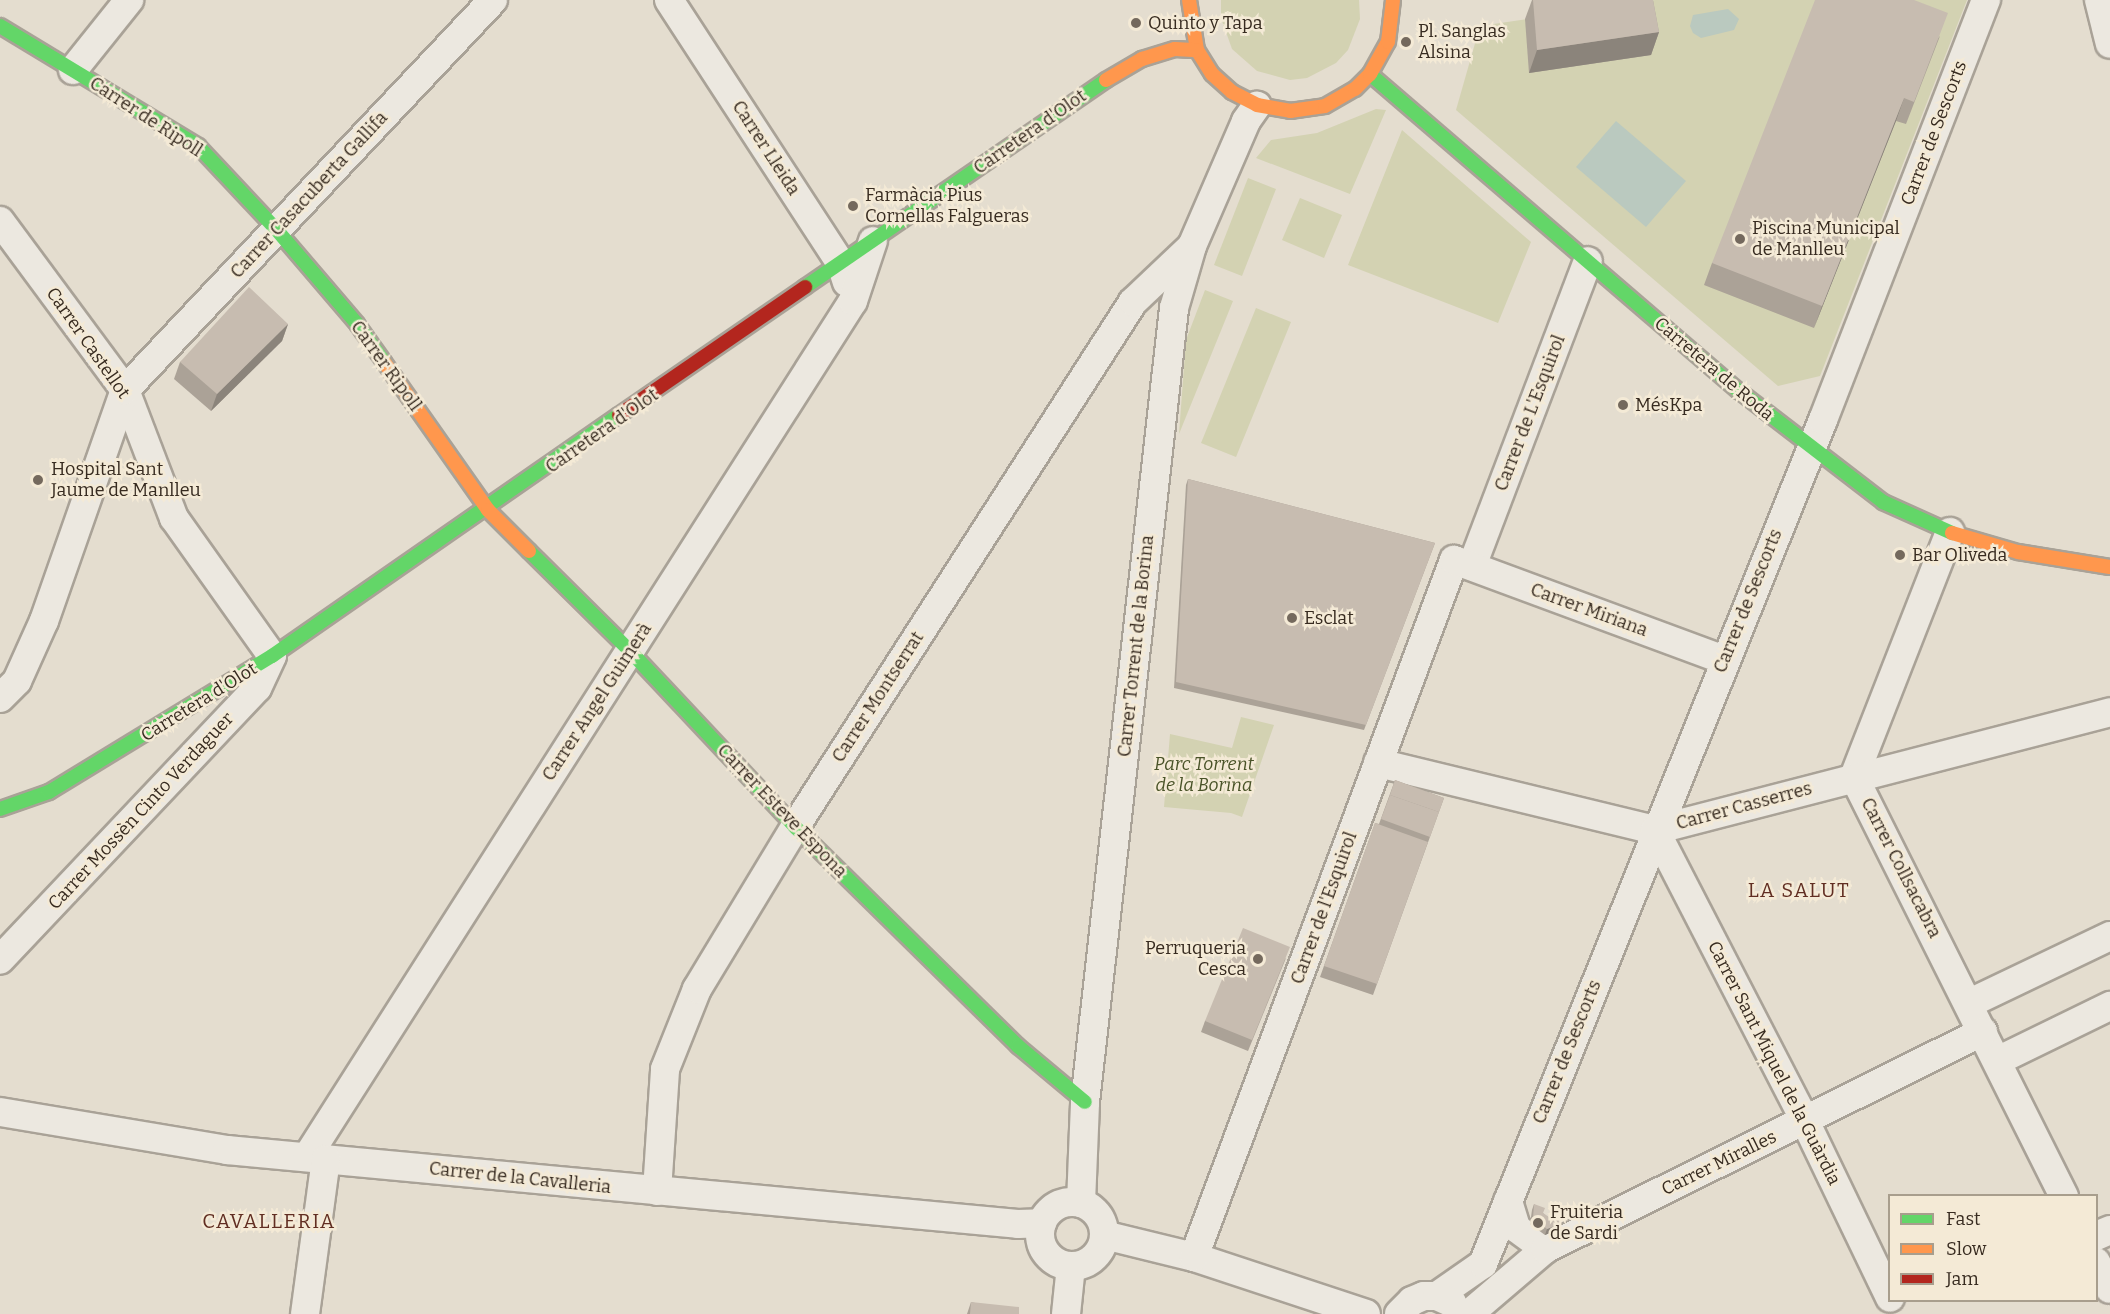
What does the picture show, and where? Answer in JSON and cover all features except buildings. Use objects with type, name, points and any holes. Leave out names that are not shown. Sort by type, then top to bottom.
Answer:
[{"type":"street","points":[[73,70],[129,0]]},
{"type":"street","name":"Carrer Casacuberta Gallifa","points":[[125,390],[493,0]]},
{"type":"street","name":"Carrer Lleida","points":[[669,0],[841,264],[853,301]]},
{"type":"street","points":[[1189,0],[1190,25],[1197,50],[1218,80],[1257,105],[1290,111],[1324,106],[1355,89],[1370,74],[1388,42],[1393,0]]},
{"type":"street","name":"Carrer de Sescorts","points":[[1399,1314],[1412,1301],[1437,1296],[1483,1264],[1986,0]]},
{"type":"street","points":[[2099,0],[2110,44]]},
{"type":"street","name":"Carrer de Ripoll","points":[[0,26],[198,146],[276,229]]},
{"type":"street","name":"Carretera d'Olot","points":[[0,808],[49,792],[272,656],[488,510],[1121,71],[1175,49],[1197,50]]},
{"type":"street","name":"Carretera de Roda","points":[[1370,74],[1809,448],[1883,502],[1950,532],[2018,552],[2110,567]]},
{"type":"street","name":"Carrer Torrent de la Borina","points":[[1081,1203],[1085,1102],[1173,320],[1192,246],[1246,121],[1257,105]]},
{"type":"street","name":"Carrer Castellot","points":[[0,221],[125,390],[174,518],[272,656]]},
{"type":"street","name":"Carrer Ripoll","points":[[276,229],[357,324],[488,510]]},
{"type":"street","name":"Carrer Angel Guimerà","points":[[316,1158],[630,651],[853,301],[873,241]]},
{"type":"street","name":"Carrer Montserrat","points":[[657,1191],[665,1069],[674,1041],[698,989],[795,826],[1133,302],[1192,246]]},
{"type":"street","name":"Carrer de L'Esquirol","points":[[1463,563],[1588,261]]},
{"type":"street","points":[[0,698],[17,681],[44,621],[125,390]]},
{"type":"street","name":"Carrer Esteve Espona","points":[[488,510],[630,651],[795,826],[1017,1046],[1085,1102]]},
{"type":"street","name":"Carrer Collsacabra","points":[[1950,532],[1854,777],[1970,1003],[2063,1194]]},
{"type":"street","name":"Carrer Miriana","points":[[1463,563],[1725,660]]},
{"type":"street","name":"Carrer de l'Esquirol","points":[[1194,1257],[1378,763],[1463,563]]},
{"type":"street","name":"Carrer Mossèn Cinto Verdaguer","points":[[0,960],[257,688],[272,656]]},
{"type":"street","name":"Carrer Casserres","points":[[1378,763],[1654,830],[2110,712]]},
{"type":"street","name":"Carrer Sant Miquel de la Guàrdia","points":[[1654,830],[1805,1121],[1888,1295]]},
{"type":"street","points":[[1970,1003],[2110,936]]},
{"type":"street","points":[[1997,1061],[2110,1006]]},
{"type":"street","name":"Carrer Miralles","points":[[1469,1314],[1545,1249],[1983,1032]]},
{"type":"street","name":"Carrer de la Cavalleria","points":[[0,1112],[113,1133],[316,1158],[1017,1224],[1042,1223]]},
{"type":"street","points":[[305,1314],[316,1158]]},
{"type":"street","points":[[1508,1201],[1516,1228],[1545,1249]]},
{"type":"street","points":[[1081,1203],[1100,1219],[1104,1235],[1098,1254],[1090,1261],[1071,1266],[1053,1260],[1046,1252],[1040,1233],[1042,1223],[1053,1208],[1081,1203]]},
{"type":"street","points":[[1104,1235],[1194,1257],[1366,1314]]},
{"type":"street","points":[[2098,1264],[2110,1289]]},
{"type":"street","points":[[1066,1314],[1071,1266]]},
{"type":"street","points":[[1437,1296],[1449,1300],[1461,1314]]},
{"type":"green space","points":[[1221,0],[1359,0],[1360,19],[1348,50],[1336,63],[1307,78],[1290,80],[1257,71],[1232,49],[1221,18]]},
{"type":"green space","name":"Piscina Municipal de Manlleu","points":[[1655,0],[1967,0],[1820,376],[1778,386],[1456,110],[1480,26]]},
{"type":"green space","points":[[1376,109],[1386,110],[1350,194],[1256,158],[1271,140],[1317,133]]},
{"type":"green space","points":[[1402,130],[1531,242],[1498,323],[1348,265]]},
{"type":"green space","points":[[1248,178],[1276,189],[1242,276],[1214,265]]},
{"type":"green space","points":[[1300,198],[1342,215],[1324,258],[1282,240]]},
{"type":"green space","points":[[1205,290],[1233,301],[1179,434],[1186,340]]},
{"type":"green space","points":[[1256,308],[1291,322],[1236,457],[1201,443]]},
{"type":"green space","name":"Parc Torrent de la Borina","points":[[1241,717],[1274,725],[1242,817],[1231,813],[1164,807],[1170,734],[1232,748]]},
{"type":"shaded area","points":[[1728,9],[1739,19],[1734,30],[1701,38],[1693,33],[1690,26],[1693,15]]},
{"type":"shaded area","points":[[1616,121],[1686,181],[1646,227],[1576,167]]},
{"type":"traffic: fast","points":[[0,26],[198,146],[276,229],[357,324],[384,362]]},
{"type":"traffic: fast","points":[[1370,74],[1739,391],[1883,502],[1952,533]]},
{"type":"traffic: fast","points":[[805,287],[1106,80]]},
{"type":"traffic: fast","points":[[0,809],[49,792],[272,656],[619,415]]},
{"type":"traffic: fast","points":[[529,551],[630,651],[795,827],[1018,1046],[1085,1102]]},
{"type":"traffic: slow","points":[[1189,0],[1197,50],[1212,74],[1232,92],[1257,105],[1290,111],[1325,106],[1355,89],[1370,74],[1388,42],[1393,0]]},
{"type":"traffic: slow","points":[[1106,80],[1142,59],[1175,49],[1197,50]]},
{"type":"traffic: slow","points":[[384,362],[488,510],[529,551]]},
{"type":"traffic: slow","points":[[1952,533],[2018,552],[2110,567]]},
{"type":"traffic: jam","points":[[619,415],[805,287]]},
{"type":"place","name":"Quinto y Tapa","points":[[1136,23]]},
{"type":"place","name":"Pl. Sanglas Alsina","points":[[1406,42]]},
{"type":"place","name":"Farmàcia Pius Cornellas Falgueras","points":[[853,206]]},
{"type":"place","name":"Piscina Municipal de Manlleu","points":[[1740,239]]},
{"type":"place","name":"MésKpa","points":[[1623,405]]},
{"type":"place","name":"Hospital Sant Jaume de Manlleu","points":[[38,480]]},
{"type":"place","name":"Bar Oliveda","points":[[1900,555]]},
{"type":"place","name":"Esclat","points":[[1292,618]]},
{"type":"place","name":"Perruqueria Cesca","points":[[1258,959]]},
{"type":"place","name":"Fruiteria de Sardi","points":[[1538,1223]]},
{"type":"district","name":"LA SALUT","points":[[1799,890]]},
{"type":"district","name":"CAVALLERIA","points":[[269,1221]]}]
